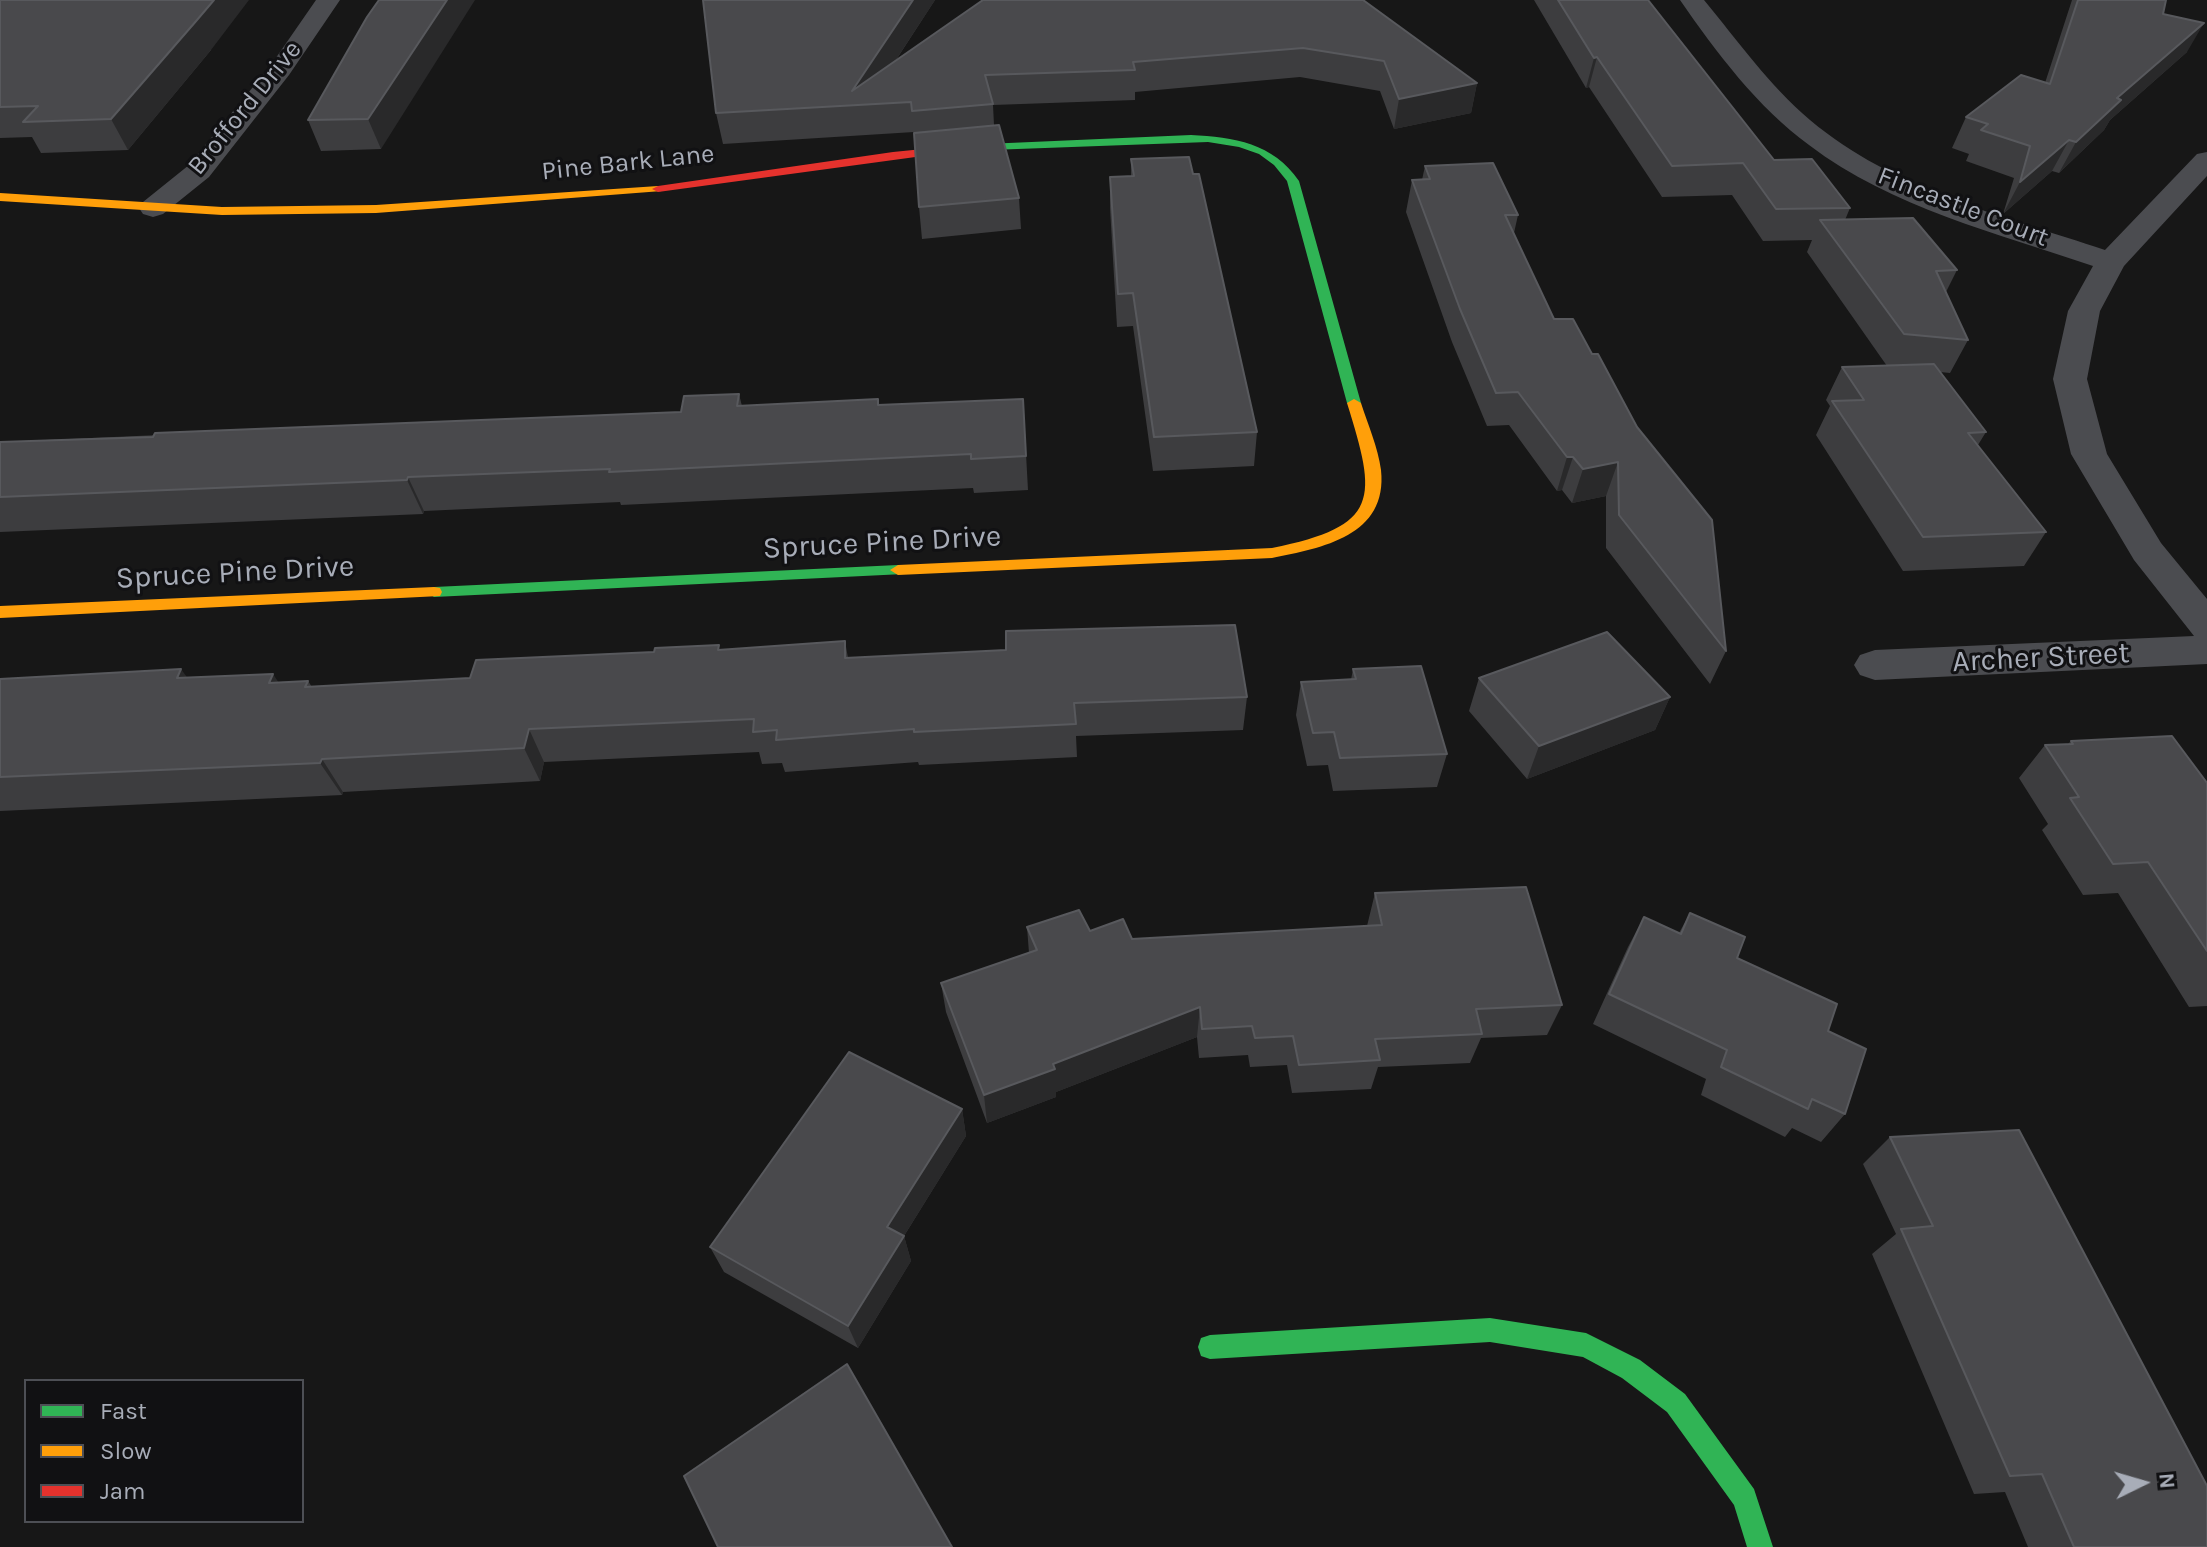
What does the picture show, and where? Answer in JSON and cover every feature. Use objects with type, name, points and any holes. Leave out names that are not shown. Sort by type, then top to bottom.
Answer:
[{"type":"street","name":"Brofford Drive","points":[[153,208],[199,171],[280,70],[328,0]]},
{"type":"street","name":"Fincastle Court","points":[[1692,0],[1785,112],[1819,141],[1853,162],[1924,196],[2111,262]]},
{"type":"street","name":"Pine Bark Lane","points":[[0,197],[222,211],[376,209],[636,192],[893,155],[1011,144],[1190,139],[1227,141],[1259,150]]},
{"type":"street","name":"Spruce Pine Drive","points":[[0,612],[1272,553],[1329,540],[1351,528],[1366,511],[1374,475],[1293,181],[1282,164],[1259,150]]},
{"type":"street","points":[[2207,160],[2111,262],[2084,311],[2070,379],[2089,454],[2147,551],[2207,626]]},
{"type":"street","name":"Archer Street","points":[[1875,665],[2207,650]]},
{"type":"street","points":[[1210,1347],[1490,1330],[1586,1345],[1631,1369],[1676,1403],[1745,1498],[1760,1547]]},
{"type":"building","points":[[0,0],[214,0],[111,119],[23,122],[38,106],[0,107]]},
{"type":"building","points":[[379,0],[447,0],[368,119],[308,120],[367,17]]},
{"type":"building","points":[[703,0],[913,0],[852,91],[983,0],[1363,0],[1477,83],[1399,99],[1384,61],[1303,48],[1133,62],[1135,70],[985,75],[993,104],[912,111],[911,102],[716,113]]},
{"type":"building","points":[[1558,0],[1648,0],[1774,160],[1812,159],[1850,208],[1776,209],[1743,163],[1672,166],[1597,57],[1594,58]]},
{"type":"building","points":[[2078,0],[2166,0],[2163,14],[2204,23],[2117,98],[2121,100],[2076,142],[2069,140],[2020,182],[2030,146],[1981,130],[1988,124],[1966,117],[2021,75],[2050,84]]},
{"type":"building","points":[[999,125],[1019,198],[919,207],[914,133]]},
{"type":"building","points":[[1189,157],[1193,174],[1199,174],[1257,432],[1154,437],[1133,293],[1118,294],[1110,177],[1134,176],[1131,159]]},
{"type":"building","points":[[1493,163],[1518,215],[1505,215],[1554,319],[1573,319],[1592,354],[1598,354],[1637,427],[1712,520],[1726,651],[1619,515],[1618,462],[1583,469],[1573,457],[1567,457],[1518,392],[1496,393],[1460,309],[1412,180],[1430,179],[1425,166]]},
{"type":"building","points":[[1913,218],[1957,270],[1936,271],[1968,340],[1904,334],[1820,220]]},
{"type":"building","points":[[1934,364],[1986,432],[1968,433],[2046,532],[1923,537],[1832,401],[1864,400],[1842,367]]},
{"type":"building","points":[[739,394],[737,406],[878,399],[878,405],[1023,399],[1026,456],[971,459],[971,454],[0,497],[0,442],[681,412],[684,396]]},
{"type":"building","points":[[1235,625],[1247,697],[1074,703],[1076,724],[914,732],[914,729],[776,740],[777,730],[753,732],[754,719],[529,729],[524,748],[322,759],[320,763],[0,777],[0,679],[181,669],[177,678],[273,674],[269,683],[308,681],[305,687],[470,678],[476,660],[654,652],[655,648],[719,645],[718,650],[845,641],[845,658],[1006,650],[1006,631]]},
{"type":"building","points":[[1607,632],[1670,697],[1539,746],[1479,678]]},
{"type":"building","points":[[1421,666],[1447,754],[1340,758],[1334,732],[1313,733],[1301,682],[1356,679],[1353,669]]},
{"type":"building","points":[[2172,736],[2207,783],[2207,951],[2148,862],[2113,864],[2070,798],[2079,797],[2045,745]]},
{"type":"building","points":[[1526,887],[1562,1005],[1476,1009],[1482,1034],[1375,1039],[1380,1060],[1299,1065],[1293,1036],[1255,1038],[1252,1026],[1202,1029],[1200,1007],[1053,1064],[1055,1069],[984,1095],[941,983],[1037,950],[1027,927],[1079,910],[1090,931],[1123,919],[1132,939],[1382,925],[1375,893]]},
{"type":"building","points":[[1690,913],[1745,937],[1737,958],[1837,1004],[1828,1031],[1866,1049],[1845,1114],[1812,1099],[1808,1109],[1721,1067],[1727,1050],[1609,994],[1644,917],[1681,934]]},
{"type":"building","points":[[849,1052],[962,1109],[887,1227],[904,1236],[848,1326],[710,1247]]},
{"type":"building","points":[[2019,1130],[2207,1486],[2207,1547],[2074,1547],[2042,1474],[2010,1476],[1901,1229],[1933,1226],[1890,1137]]},
{"type":"building","points":[[847,1364],[952,1547],[718,1547],[684,1476]]},
{"type":"traffic: fast","points":[[963,148],[1191,139],[1241,144],[1269,155],[1293,181],[1354,403]]},
{"type":"traffic: fast","points":[[434,592],[898,570]]},
{"type":"traffic: fast","points":[[1210,1347],[1490,1330],[1586,1345],[1631,1369],[1676,1403],[1745,1498],[1760,1547]]},
{"type":"traffic: slow","points":[[0,197],[222,211],[376,209],[658,189]]},
{"type":"traffic: slow","points":[[898,570],[1272,553],[1325,540],[1355,524],[1372,496],[1372,459],[1354,403]]},
{"type":"traffic: slow","points":[[0,612],[434,592]]},
{"type":"traffic: jam","points":[[658,189],[963,148]]}]
